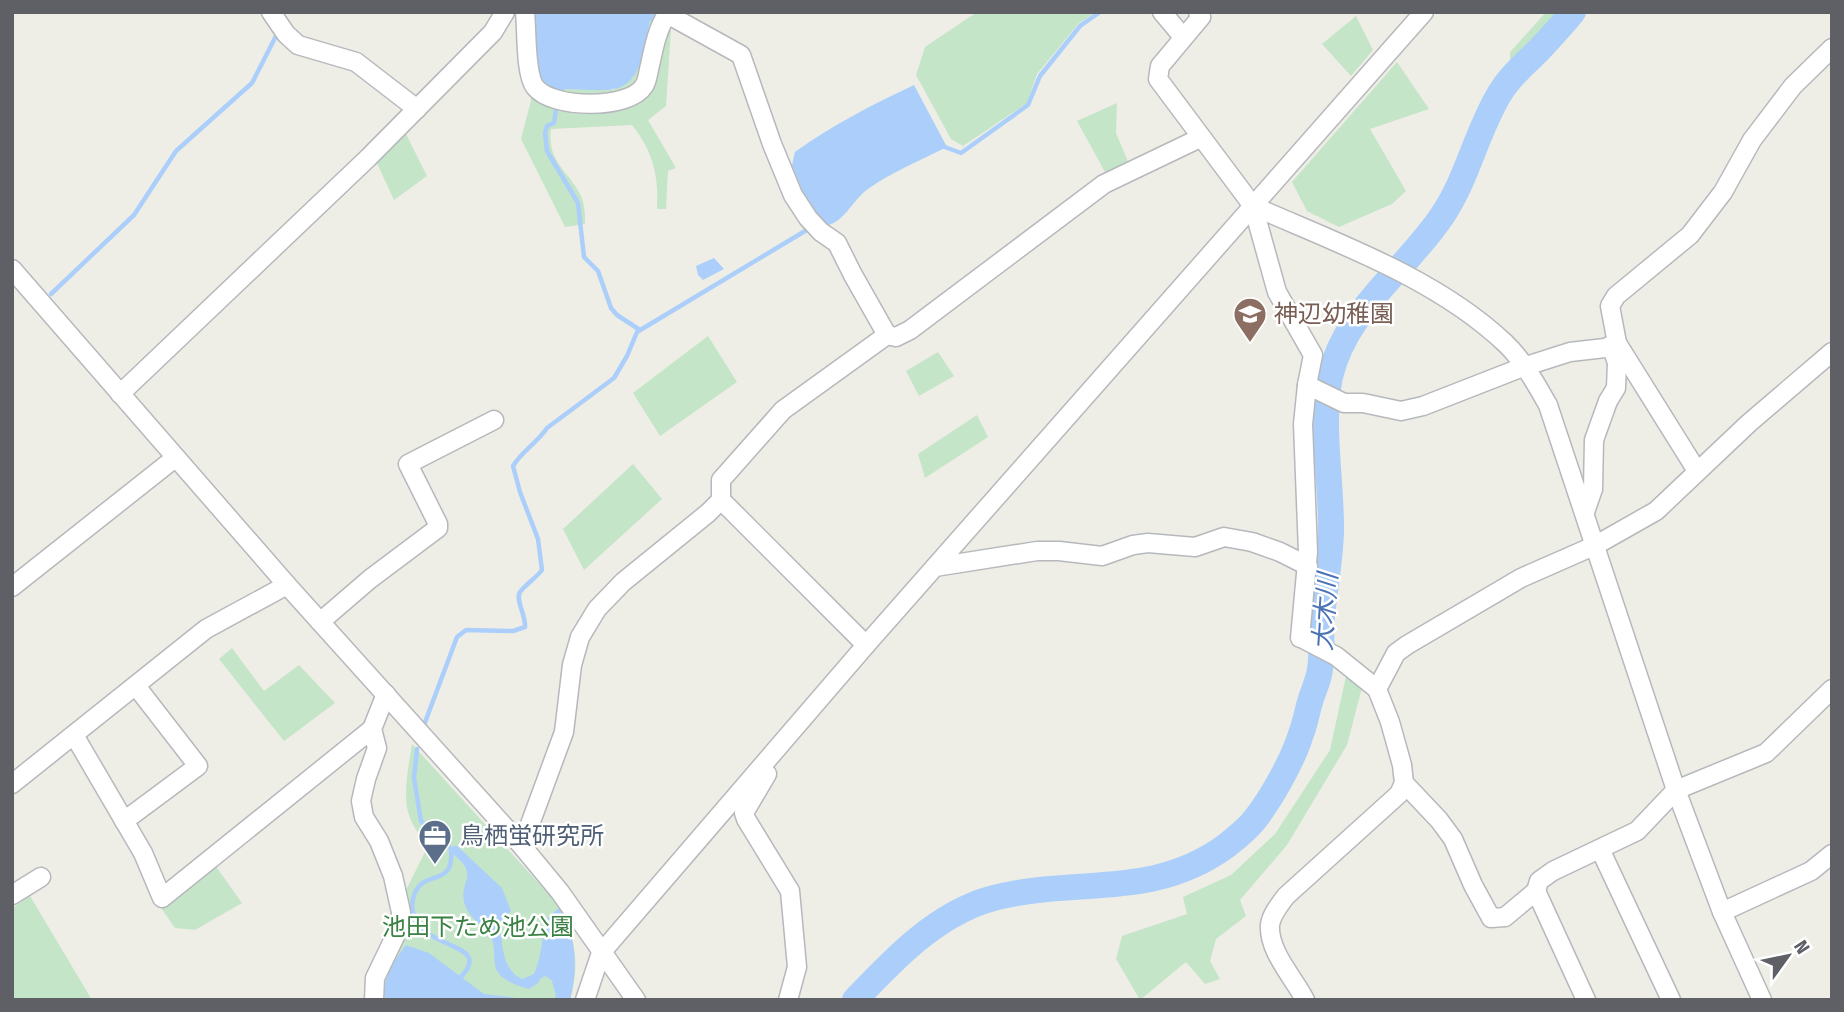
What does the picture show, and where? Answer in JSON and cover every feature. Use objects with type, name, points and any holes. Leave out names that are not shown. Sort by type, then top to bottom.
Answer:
[{"type":"street","points":[[271,12],[286,34],[298,45],[356,62],[417,109]]},
{"type":"street","points":[[120,394],[368,158],[493,32],[505,12]]},
{"type":"street","points":[[525,12],[530,74],[534,85],[557,100],[610,103],[635,97],[646,84],[659,28],[667,15],[741,55],[793,195],[808,218],[821,232],[837,243],[887,335]]},
{"type":"street","points":[[1161,12],[1183,37]]},
{"type":"street","points":[[1198,12],[1201,17],[1160,66],[1158,79],[1253,206],[1277,292],[1313,355],[1303,424],[1308,566],[1302,639],[1336,656],[1377,689],[1390,722],[1404,783],[1399,794],[1286,896],[1270,925],[1275,947],[1305,1000]]},
{"type":"street","points":[[585,1000],[601,954],[866,645],[1424,12]]},
{"type":"street","points":[[1585,512],[1593,489],[1594,440],[1608,401],[1616,388],[1617,363],[1610,306],[1616,296],[1690,235],[1724,192],[1752,141],[1793,86],[1832,48]]},
{"type":"street","points":[[522,846],[564,732],[572,665],[580,637],[597,609],[623,582],[721,500],[721,480],[783,410],[887,335],[896,337],[910,330],[1104,184],[1200,138]]},
{"type":"street","points":[[1253,206],[1412,279],[1471,314],[1507,345],[1548,405],[1676,790],[1722,912],[1762,1000]]},
{"type":"street","points":[[12,269],[287,585],[522,846],[560,892],[601,954],[636,1000]]},
{"type":"street","points":[[1309,386],[1344,402],[1363,402],[1401,411],[1423,406],[1523,367],[1570,352],[1614,344]]},
{"type":"street","points":[[1614,344],[1697,471]]},
{"type":"street","points":[[1377,689],[1396,653],[1407,645],[1521,578],[1596,545],[1656,511],[1697,471],[1832,352]]},
{"type":"street","points":[[320,622],[370,579],[438,528],[408,464],[494,420]]},
{"type":"street","points":[[12,587],[175,458]]},
{"type":"street","points":[[721,500],[866,645]]},
{"type":"street","points":[[935,567],[1037,551],[1102,556],[1133,545],[1148,543],[1195,547],[1224,537],[1280,551],[1308,566]]},
{"type":"street","points":[[12,784],[206,629],[287,585]]},
{"type":"street","points":[[124,821],[198,766],[136,686]]},
{"type":"street","points":[[1404,783],[1453,839],[1472,885],[1491,918],[1505,917],[1536,891],[1539,881],[1553,871],[1637,831],[1676,790],[1766,753],[1832,690]]},
{"type":"street","points":[[74,735],[143,853],[162,898],[372,729],[386,694]]},
{"type":"street","points":[[372,729],[377,748],[361,801],[364,817],[379,841],[394,876],[401,912],[401,925],[396,939],[375,978],[374,1000]]},
{"type":"street","points":[[768,760],[767,775],[744,813],[790,891],[797,967],[788,1000]]},
{"type":"street","points":[[1600,849],[1671,1000]]},
{"type":"street","points":[[1722,912],[1811,871],[1832,854]]},
{"type":"street","points":[[12,895],[41,877]]},
{"type":"street","points":[[1536,891],[1586,1000]]},
{"type":"green space","points":[[977,12],[1096,12],[1078,24],[1037,74],[1027,103],[963,146],[951,139],[916,75],[925,47]]},
{"type":"green space","points":[[1546,12],[1565,12],[1533,49],[1510,67],[1510,52]]},
{"type":"green space","points":[[1356,16],[1373,50],[1351,76],[1322,44]]},
{"type":"green space","points":[[650,20],[658,21],[671,29],[666,106],[648,120],[676,168],[668,171],[666,209],[657,209],[653,165],[645,145],[632,125],[551,129],[552,149],[579,192],[584,208],[585,224],[565,227],[521,139],[533,93],[563,95],[564,89],[614,90],[642,59]]},
{"type":"green space","points":[[1397,62],[1429,109],[1370,129],[1406,191],[1392,204],[1339,227],[1307,211],[1292,182]]},
{"type":"green space","points":[[1117,103],[1116,133],[1129,164],[1105,172],[1077,121]]},
{"type":"green space","points":[[404,130],[427,176],[394,200],[375,159]]},
{"type":"green space","points":[[708,336],[737,382],[660,436],[633,393]]},
{"type":"green space","points":[[938,352],[954,376],[919,396],[906,371]]},
{"type":"green space","points":[[977,415],[988,437],[925,478],[918,454]]},
{"type":"green space","points":[[633,464],[662,499],[584,570],[563,529]]},
{"type":"green space","points":[[232,648],[264,691],[299,665],[335,703],[284,741],[219,659]]},
{"type":"green space","points":[[1346,676],[1363,684],[1347,745],[1287,845],[1240,900],[1246,916],[1216,939],[1210,961],[1220,979],[1205,984],[1186,962],[1140,1000],[1116,959],[1122,936],[1187,914],[1183,897],[1231,875],[1275,834],[1330,750]]},
{"type":"green space","name":"池田下ため池公園","points":[[412,744],[554,900],[567,924],[574,948],[575,973],[570,1000],[380,1000],[406,890],[428,846],[409,816],[407,804],[407,778]]},
{"type":"green space","points":[[215,865],[242,903],[195,930],[175,928],[161,908]]},
{"type":"green space","points":[[30,896],[92,1000],[12,1000],[12,908]]},
{"type":"water","points":[[530,12],[662,12],[658,21],[650,21],[637,71],[624,86],[596,90],[565,89],[563,95],[539,84]]},
{"type":"water","points":[[914,85],[947,147],[877,183],[862,194],[836,222],[822,226],[813,217],[792,165],[795,152],[853,116]]},
{"type":"water","points":[[714,258],[724,269],[703,280],[698,275],[696,266]]},
{"type":"water","points":[[456,845],[502,888],[511,911],[500,922],[502,946],[510,969],[522,979],[534,974],[544,921],[559,908],[569,929],[574,953],[570,1000],[553,1000],[556,996],[552,981],[546,976],[529,989],[500,975],[495,965],[491,938],[465,905],[463,897],[467,873],[461,861],[452,853],[451,849]]},
{"type":"water","points":[[406,945],[429,953],[484,994],[534,1000],[386,1000],[387,978]]},
{"type":"waterway","points":[[942,146],[961,153],[1028,105],[1040,76],[1080,26],[1100,12]]},
{"type":"waterway","name":"大木川","points":[[855,1000],[916,940],[970,906],[1021,892],[1140,881],[1169,874],[1198,863],[1226,846],[1256,818],[1293,755],[1319,673],[1331,533],[1326,435],[1327,396],[1338,353],[1363,311],[1442,216],[1459,186],[1484,123],[1504,87],[1573,12]]},
{"type":"waterway","points":[[51,294],[134,215],[176,151],[252,83],[277,34]]},
{"type":"waterway","points":[[557,103],[554,123],[547,126],[545,133],[547,151],[578,203],[584,257],[598,271],[611,308],[640,330]]},
{"type":"waterway","points":[[424,725],[457,637],[466,630],[513,631],[525,627],[519,595],[542,570],[538,539],[513,466],[547,428],[614,378],[637,332],[810,228]]},
{"type":"waterway","points":[[417,749],[414,778],[421,821],[451,849],[451,862],[443,875],[422,883],[417,889],[413,899],[413,911],[420,927],[469,958],[468,966],[460,978]]},
{"type":"place","name":"神辺幼稚園","points":[[1250,344]]},
{"type":"place","name":"鳥栖蛍研究所","points":[[435,866]]}]
